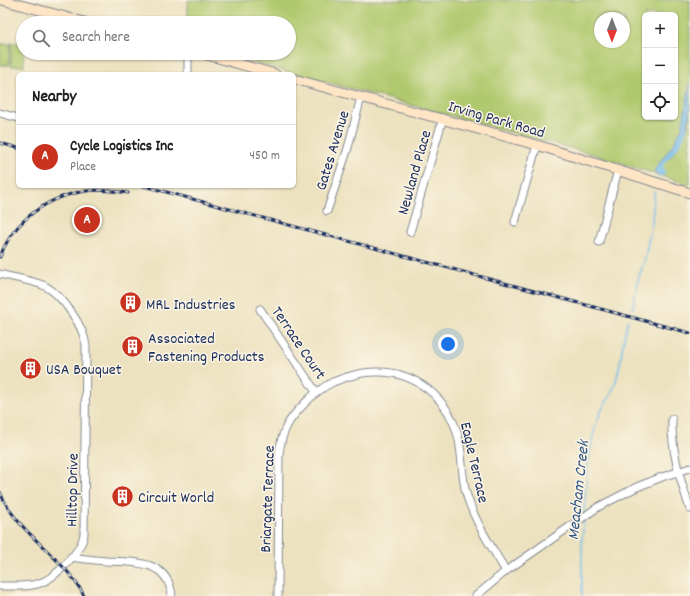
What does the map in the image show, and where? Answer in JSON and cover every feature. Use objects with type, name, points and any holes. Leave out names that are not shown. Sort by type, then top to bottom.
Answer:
[{"type":"main road","points":[[2,0],[62,16]]},
{"type":"main road","points":[[225,60],[268,72]]},
{"type":"main road","name":"Irving Park Road","points":[[296,80],[443,118],[537,145],[690,193]]},
{"type":"street","points":[[188,60],[188,72]]},
{"type":"street","name":"Gates Avenue","points":[[327,211],[348,148],[361,97]]},
{"type":"street","points":[[0,113],[16,117]]},
{"type":"street","name":"Newland Place","points":[[410,232],[443,118]]},
{"type":"street","points":[[515,222],[537,145]]},
{"type":"street","points":[[599,242],[618,170]]},
{"type":"street","name":"Hilltop Drive","points":[[0,274],[39,284],[46,287],[57,296],[80,326],[86,346],[83,542],[71,557],[51,577],[38,584],[26,586],[0,586]]},
{"type":"street","name":"Terrace Court","points":[[260,308],[316,392]]},
{"type":"street","name":"Briargate Terrace","points":[[278,596],[280,445],[284,432],[293,415],[316,392],[332,383],[358,374],[374,372],[402,375],[417,382],[435,394],[442,402]]},
{"type":"street","name":"Eagle Terrace","points":[[442,402],[452,419],[458,435],[463,477],[471,507],[481,530],[506,571]]},
{"type":"street","points":[[672,419],[672,432],[678,472],[690,509]]},
{"type":"street","points":[[476,596],[506,571],[598,507],[637,487],[690,468]]},
{"type":"street","points":[[71,557],[88,560],[139,562],[148,564],[160,572],[164,577],[169,584],[172,596]]},
{"type":"green space","points":[[188,0],[690,0],[690,185],[592,154],[296,74],[296,72],[289,72],[245,60],[296,60],[296,16],[188,16]]},
{"type":"green space","points":[[11,43],[16,43],[16,60],[24,60],[24,66],[11,66]]},
{"type":"green space","points":[[0,44],[10,44],[9,65],[0,65]]},
{"type":"water","points":[[690,84],[690,108],[687,127],[679,145],[662,166],[665,173],[662,175],[655,173],[654,171],[674,143],[682,128]]},
{"type":"waterway","name":"Meacham Creek","points":[[658,177],[659,174],[662,175],[665,173],[662,166],[681,142],[687,128]]},
{"type":"waterway","name":"Meacham Creek","points":[[633,308],[652,222],[654,192]]},
{"type":"waterway","name":"Meacham Creek","points":[[584,514],[590,448],[601,411],[611,395],[618,375],[628,320]]},
{"type":"waterway","name":"Meacham Creek","points":[[582,596],[582,542],[584,520]]},
{"type":"railway","points":[[0,143],[16,147]]},
{"type":"railway","points":[[151,188],[690,333]]},
{"type":"railway","points":[[0,257],[6,244],[23,222],[34,212],[58,198],[91,190],[128,193]]},
{"type":"railway","points":[[0,492],[17,520],[65,569],[84,596]]},
{"type":"place","name":"Cycle Logistics Inc","points":[[87,220]]},
{"type":"place","name":"MRL Industries","points":[[130,303]]},
{"type":"place","name":"Associated Fastening Products","points":[[133,346]]},
{"type":"place","name":"USA Bouquet","points":[[31,368]]},
{"type":"place","name":"Circuit World","points":[[123,496]]}]
